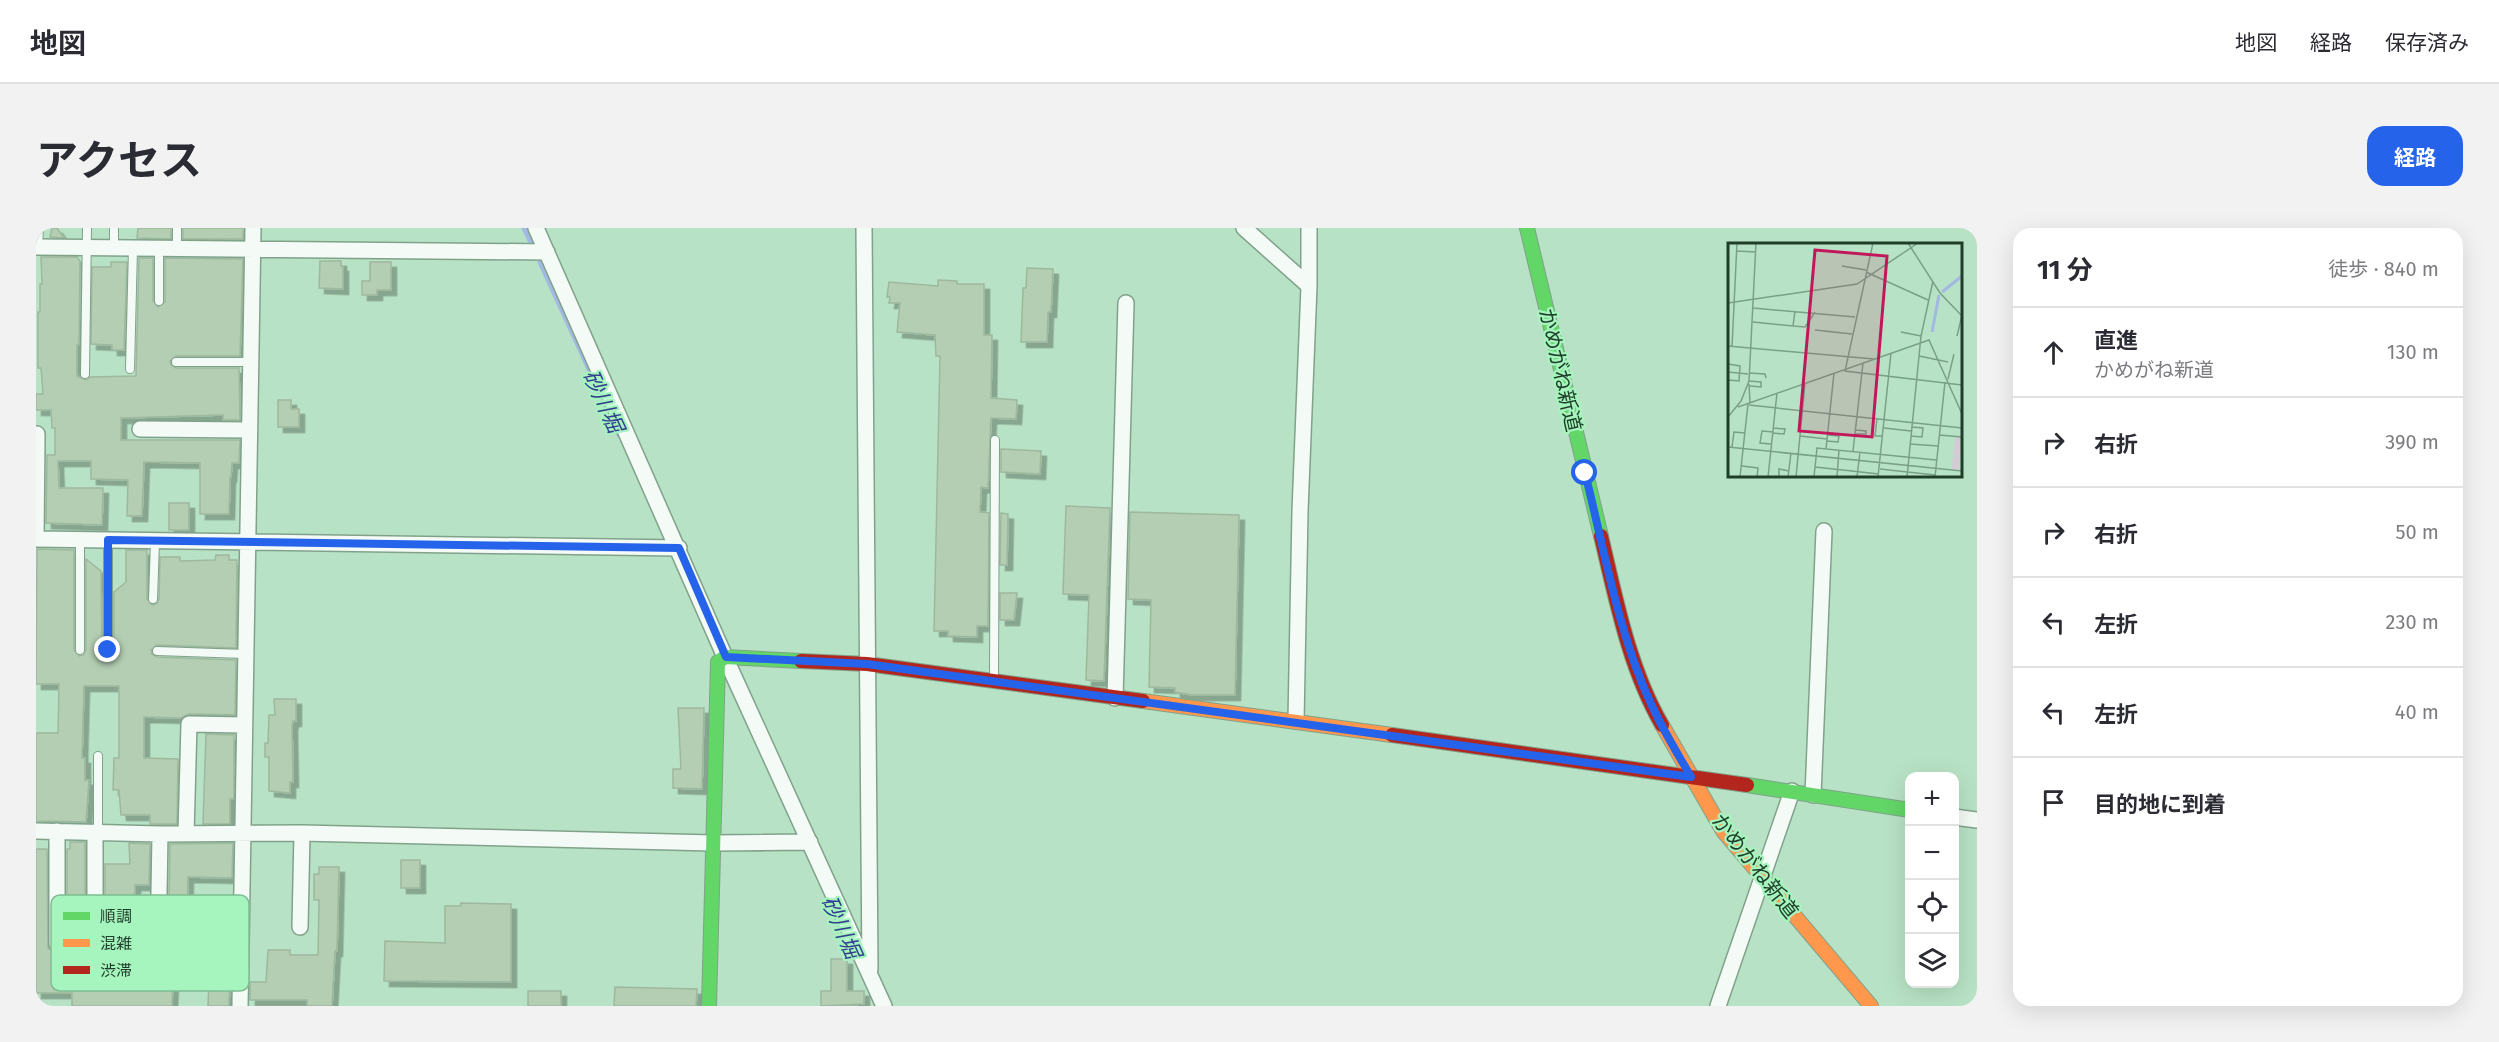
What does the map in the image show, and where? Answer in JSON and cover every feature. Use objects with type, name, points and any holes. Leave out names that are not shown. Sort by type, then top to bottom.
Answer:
[{"type":"street","points":[[241,895],[253,228]]},
{"type":"street","points":[[536,228],[884,1006]]},
{"type":"street","points":[[864,228],[870,975]]},
{"type":"street","points":[[1244,228],[1309,286]]},
{"type":"street","points":[[1296,722],[1309,228]]},
{"type":"street","name":"かめがね新道","points":[[1527,228],[1598,527],[1633,657],[1652,708],[1723,831],[1870,1006]]},
{"type":"street","points":[[37,247],[547,252]]},
{"type":"street","points":[[1115,698],[1126,303]]},
{"type":"street","points":[[140,429],[249,430]]},
{"type":"street","points":[[38,434],[36,539],[679,548]]},
{"type":"street","points":[[1813,795],[1824,531]]},
{"type":"street","points":[[709,1006],[718,662],[726,657],[867,664],[994,680],[1792,791],[1905,809]]},
{"type":"street","points":[[186,834],[189,724],[243,725]]},
{"type":"street","points":[[1718,1006],[1792,791]]},
{"type":"street","points":[[1959,818],[1977,820]]},
{"type":"street","points":[[36,831],[160,834],[302,833],[713,843],[810,842]]},
{"type":"street","points":[[57,831],[57,895]]},
{"type":"street","points":[[95,895],[96,832]]},
{"type":"street","points":[[300,927],[302,833]]},
{"type":"street","points":[[159,895],[160,834]]},
{"type":"street","points":[[240,991],[240,1006]]},
{"type":"lane","points":[[37,247],[39,228]]},
{"type":"lane","points":[[85,374],[87,228]]},
{"type":"lane","points":[[114,228],[114,248]]},
{"type":"lane","points":[[177,228],[177,249]]},
{"type":"lane","points":[[130,369],[134,248]]},
{"type":"lane","points":[[159,248],[159,301]]},
{"type":"lane","points":[[176,362],[249,362]]},
{"type":"lane","points":[[994,680],[995,440]]},
{"type":"lane","points":[[80,540],[80,650]]},
{"type":"lane","points":[[108,540],[108,650]]},
{"type":"lane","points":[[153,599],[155,542]]},
{"type":"lane","points":[[157,651],[245,654]]},
{"type":"lane","points":[[96,832],[98,756]]},
{"type":"building","points":[[52,228],[57,228],[64,238],[50,237]]},
{"type":"building","points":[[138,228],[171,228],[171,239],[137,238]]},
{"type":"building","points":[[183,228],[243,228],[243,239],[183,239]]},
{"type":"building","points":[[41,257],[77,257],[80,261],[77,376],[86,380],[90,377],[136,376],[139,258],[153,258],[153,301],[158,307],[165,302],[165,258],[243,259],[240,356],[176,356],[170,361],[171,365],[176,368],[239,368],[240,420],[223,420],[223,415],[121,418],[121,440],[240,440],[239,463],[232,463],[229,514],[200,514],[200,463],[144,462],[142,516],[127,516],[128,480],[91,479],[91,461],[58,461],[59,488],[103,488],[102,525],[46,523],[47,455],[55,455],[55,428],[52,428],[51,410],[36,410],[36,394],[43,394],[41,368],[38,368]]},
{"type":"building","points":[[320,261],[341,261],[343,289],[319,288]]},
{"type":"building","points":[[111,262],[127,262],[124,350],[112,350],[112,345],[91,344],[92,267],[111,267]]},
{"type":"building","points":[[370,262],[391,262],[391,290],[377,290],[377,295],[362,295],[362,281],[370,281]]},
{"type":"building","points":[[1027,268],[1053,269],[1047,342],[1021,342],[1023,288],[1026,288]]},
{"type":"building","points":[[938,280],[957,281],[957,284],[984,284],[984,335],[992,335],[991,398],[1017,400],[1016,419],[991,418],[988,488],[981,487],[980,512],[989,513],[988,626],[977,626],[977,637],[948,636],[948,631],[934,631],[940,356],[936,356],[935,335],[897,332],[900,303],[889,303],[890,297],[887,297],[889,282],[938,286]]},
{"type":"building","points":[[278,400],[291,400],[291,409],[299,409],[299,427],[278,427]]},
{"type":"building","points":[[1001,449],[1041,451],[1040,474],[1001,472]]},
{"type":"building","points":[[169,503],[189,503],[189,530],[169,530]]},
{"type":"building","points":[[1066,506],[1110,508],[1104,681],[1086,680],[1089,595],[1063,594]]},
{"type":"building","points":[[1130,512],[1239,515],[1235,695],[1192,695],[1175,692],[1175,688],[1149,687],[1151,600],[1128,599]]},
{"type":"building","points":[[1001,513],[1008,514],[1007,565],[1000,565]]},
{"type":"building","points":[[37,549],[74,550],[74,650],[79,656],[83,655],[86,650],[86,559],[101,571],[102,650],[107,656],[114,651],[114,592],[126,582],[126,550],[147,550],[147,599],[152,605],[156,604],[159,599],[160,557],[180,557],[180,561],[215,560],[216,555],[229,555],[229,560],[237,560],[236,648],[157,645],[151,650],[152,654],[157,657],[236,660],[235,715],[189,714],[181,718],[144,717],[144,758],[178,759],[177,824],[150,824],[150,815],[121,815],[119,790],[113,790],[114,758],[119,758],[119,686],[84,686],[82,758],[85,758],[85,780],[89,780],[86,822],[36,821],[36,733],[58,733],[59,684],[36,684]]},
{"type":"building","points":[[1000,593],[1017,593],[1014,620],[1000,620]]},
{"type":"building","points":[[274,699],[296,699],[296,721],[293,721],[292,725],[293,782],[290,782],[290,793],[269,791],[269,757],[265,757],[265,743],[268,743],[269,715],[275,715]]},
{"type":"building","points":[[678,708],[704,708],[702,789],[673,788],[673,769],[681,769]]},
{"type":"building","points":[[206,734],[234,735],[234,799],[230,799],[230,824],[203,824]]},
{"type":"building","points":[[70,842],[85,842],[85,895],[67,895],[67,849],[70,849]]},
{"type":"building","points":[[129,843],[150,844],[149,885],[135,885],[135,895],[105,895],[105,864],[130,864]]},
{"type":"building","points":[[233,843],[232,878],[188,877],[188,895],[169,895],[170,844]]},
{"type":"building","points":[[36,849],[47,849],[48,948],[51,950],[51,991],[173,991],[172,1006],[72,1006],[72,993],[36,993]]},
{"type":"building","points":[[401,860],[420,860],[420,888],[401,888]]},
{"type":"building","points":[[319,867],[339,867],[337,951],[335,951],[332,1006],[307,1006],[307,1000],[250,1000],[250,982],[266,982],[268,950],[290,950],[290,955],[318,955],[319,900],[314,900],[314,874],[319,874]]},
{"type":"building","points":[[461,903],[511,904],[511,982],[384,981],[385,941],[445,943],[445,906],[461,906]]},
{"type":"building","points":[[831,959],[847,959],[847,991],[864,991],[864,1004],[821,1006],[821,991],[831,991]]},
{"type":"building","points":[[615,987],[697,989],[696,1006],[614,1006]]},
{"type":"building","points":[[209,991],[230,991],[229,1006],[208,1006]]},
{"type":"building","points":[[528,991],[561,991],[561,1006],[528,1006]]},
{"type":"waterway","name":"砂川堀","points":[[524,228],[533,247]]},
{"type":"waterway","name":"砂川堀","points":[[540,262],[619,435]]},
{"type":"traffic: fast","points":[[1527,228],[1601,536]]},
{"type":"traffic: fast","points":[[709,1006],[718,662],[725,657],[801,661]]},
{"type":"traffic: fast","points":[[1747,785],[1905,809]]},
{"type":"traffic: slow","points":[[1143,701],[1392,735]]},
{"type":"traffic: slow","points":[[1662,725],[1723,831],[1871,1006]]},
{"type":"traffic: jam","points":[[1601,536],[1632,657],[1662,725]]},
{"type":"traffic: jam","points":[[801,661],[867,664],[1143,701]]},
{"type":"traffic: jam","points":[[1392,735],[1747,785]]},
{"type":"route","points":[[108,650],[108,540],[679,548],[726,657],[867,664],[1691,777],[1652,708],[1633,657],[1617,604],[1585,473]]}]
